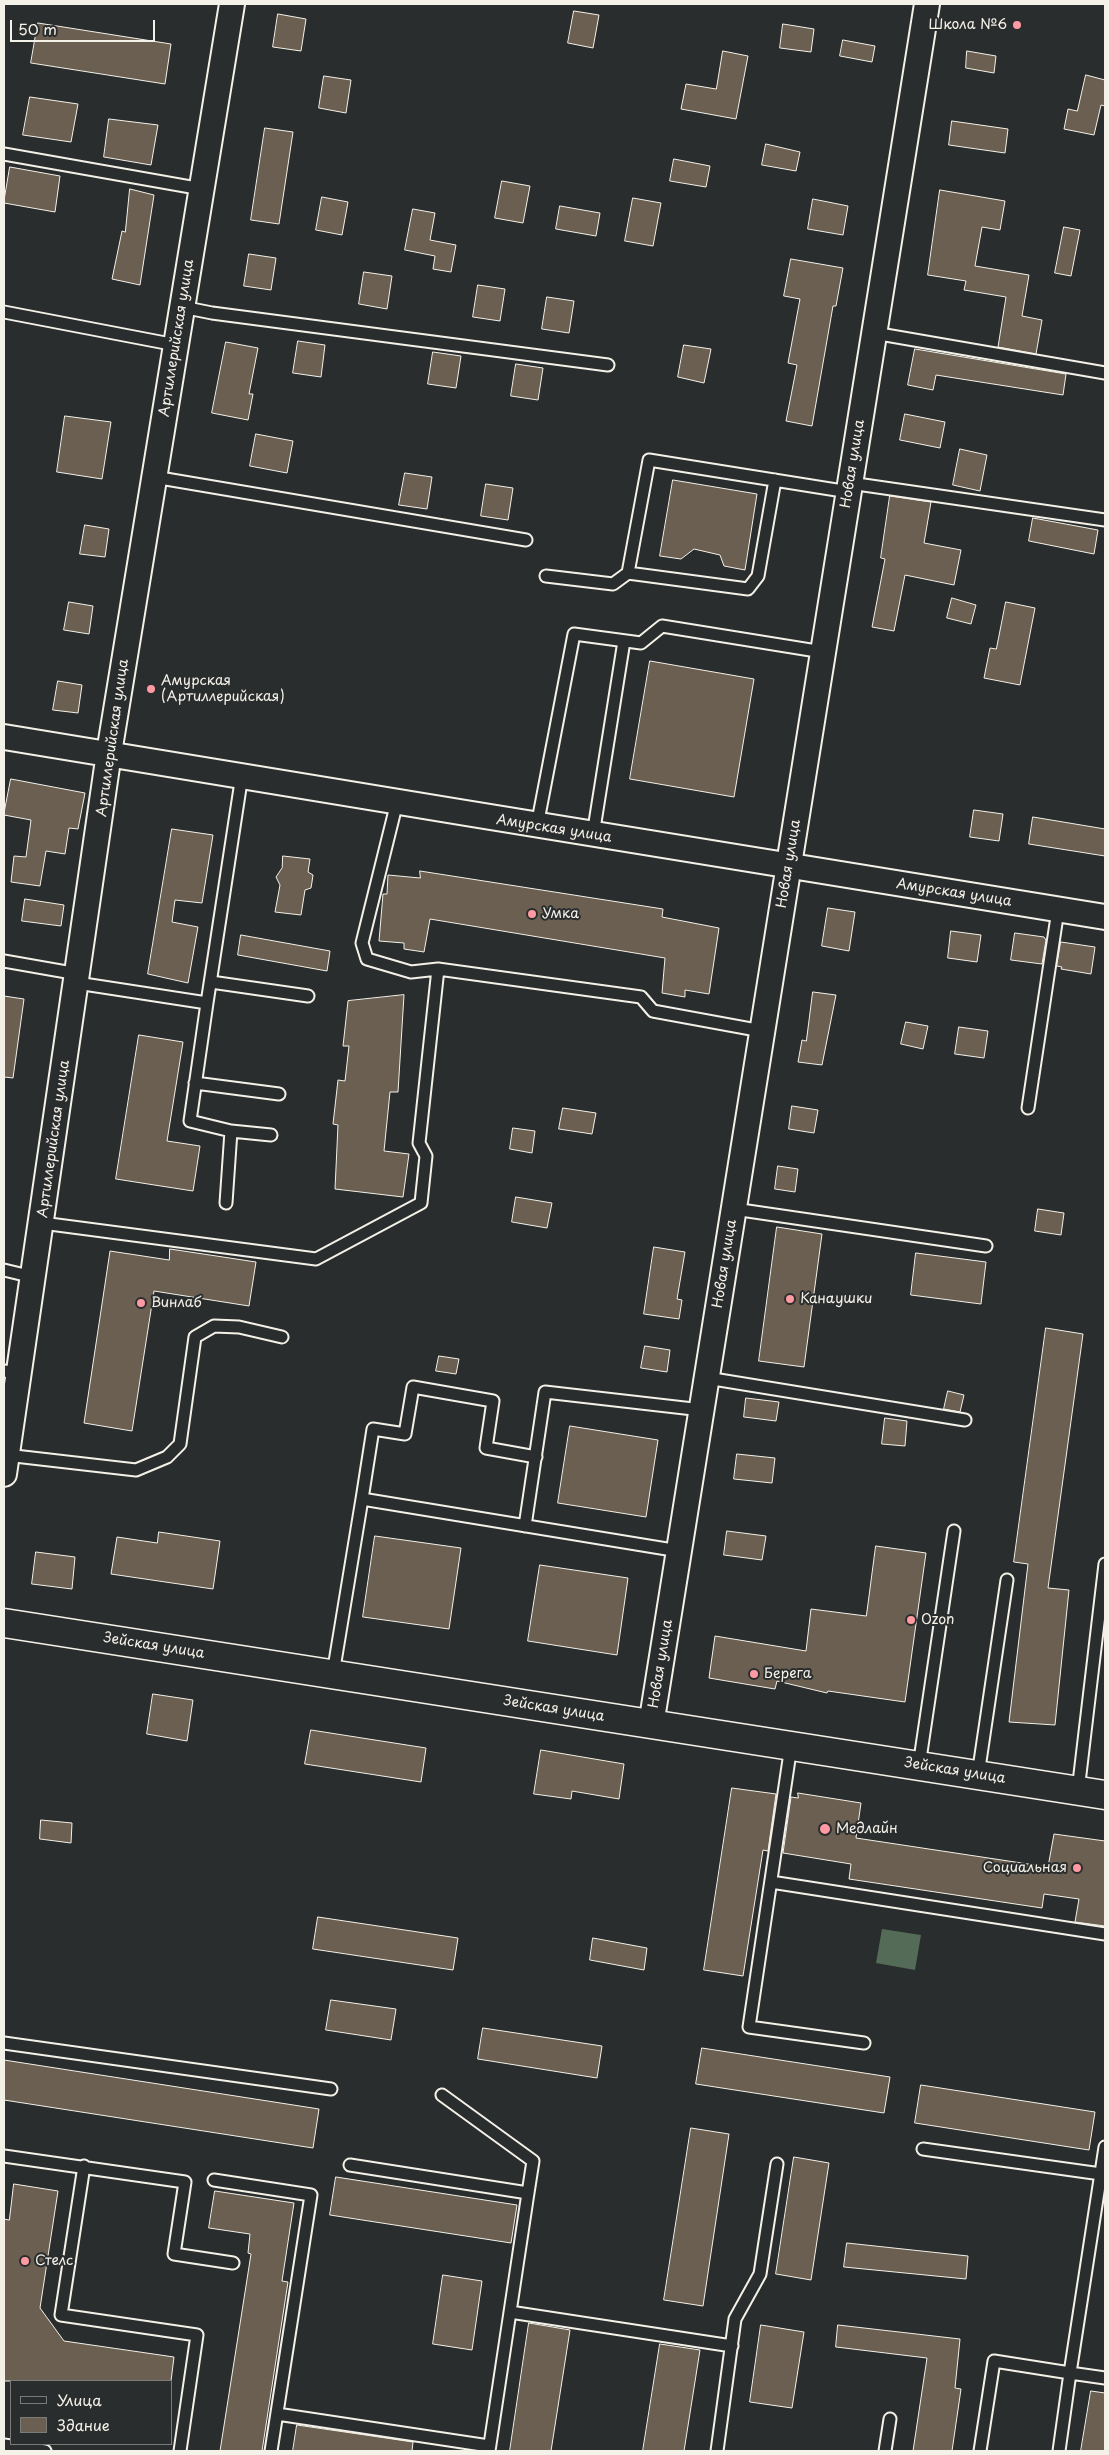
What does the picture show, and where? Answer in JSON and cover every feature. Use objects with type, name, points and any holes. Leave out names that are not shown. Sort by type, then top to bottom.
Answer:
[{"type":"street","name":"Артиллерийская улица","points":[[5,1465],[11,1372],[33,1277],[42,1223],[109,753],[232,4]]},
{"type":"street","name":"Новая улица","points":[[651,1724],[927,4]]},
{"type":"street","name":"Амурская улица","points":[[4,737],[592,835],[1105,917]]},
{"type":"street","name":"Зейская улица","points":[[4,1623],[1105,1795]]},
{"type":"lane","points":[[4,154],[202,189]]},
{"type":"lane","points":[[182,307],[212,314],[608,365]]},
{"type":"lane","points":[[4,312],[176,345]]},
{"type":"lane","points":[[874,333],[1105,373]]},
{"type":"lane","points":[[628,573],[649,460],[774,480],[849,487],[1105,520]]},
{"type":"lane","points":[[154,477],[526,540]]},
{"type":"lane","points":[[546,576],[612,584],[628,573],[748,589],[758,576],[774,480]]},
{"type":"lane","points":[[537,826],[574,634],[641,643],[662,626],[823,652]]},
{"type":"lane","points":[[592,835],[624,641]]},
{"type":"lane","points":[[242,776],[190,1121],[231,1131],[271,1135]]},
{"type":"lane","points":[[397,802],[362,943],[367,959],[411,972],[438,969],[641,997],[653,1011],[762,1031]]},
{"type":"lane","points":[[1028,1108],[1058,910]]},
{"type":"lane","points":[[4,961],[78,979],[207,1003]]},
{"type":"lane","points":[[42,1223],[316,1259],[421,1203],[426,1156],[420,1143],[438,969]]},
{"type":"lane","points":[[211,982],[308,996]]},
{"type":"lane","points":[[195,1083],[279,1094]]},
{"type":"lane","points":[[226,1203],[231,1131]]},
{"type":"lane","points":[[734,1208],[986,1246]]},
{"type":"lane","points":[[4,1270],[33,1277]]},
{"type":"lane","points":[[5,1465],[136,1470],[152,1465],[167,1457],[180,1444],[195,1337],[214,1326],[239,1328],[282,1337]]},
{"type":"lane","points":[[707,1378],[965,1420]]},
{"type":"lane","points":[[333,1674],[373,1429],[405,1434],[413,1387],[493,1401],[486,1448],[536,1457]]},
{"type":"lane","points":[[525,1526],[545,1392],[702,1410]]},
{"type":"lane","points":[[362,1498],[679,1551]]},
{"type":"lane","points":[[919,1766],[954,1531]]},
{"type":"lane","points":[[1078,1791],[1105,1564]]},
{"type":"lane","points":[[978,1775],[1007,1580]]},
{"type":"lane","points":[[791,1746],[749,2027],[864,2044]]},
{"type":"lane","points":[[771,1882],[1105,1934]]},
{"type":"lane","points":[[4,2044],[331,2089]]},
{"type":"lane","points":[[277,2414],[489,2449],[533,2162],[442,2095]]},
{"type":"lane","points":[[1059,2451],[1105,2147]]},
{"type":"lane","points":[[923,2149],[1101,2174]]},
{"type":"lane","points":[[4,2156],[185,2182],[174,2254],[233,2263]]},
{"type":"lane","points":[[718,2451],[735,2319],[760,2274],[777,2164]]},
{"type":"lane","points":[[350,2165],[528,2193]]},
{"type":"lane","points":[[84,2166],[61,2315],[197,2335],[180,2451]]},
{"type":"lane","points":[[214,2180],[311,2195],[271,2451]]},
{"type":"lane","points":[[510,2312],[732,2346]]},
{"type":"lane","points":[[980,2451],[994,2361],[1105,2378]]},
{"type":"lane","points":[[885,2451],[890,2419]]},
{"type":"lane","points":[[4,2445],[45,2451]]},
{"type":"green space","points":[[882,1929],[921,1935],[915,1970],[876,1963]]},
{"type":"building","points":[[574,11],[599,15],[593,48],[568,43]]},
{"type":"building","points":[[278,14],[306,19],[301,51],[273,47]]},
{"type":"building","points":[[38,23],[171,44],[165,84],[31,63]]},
{"type":"building","points":[[783,24],[814,29],[811,52],[780,48]]},
{"type":"building","points":[[843,40],[875,46],[872,62],[840,56]]},
{"type":"building","points":[[723,51],[748,56],[736,119],[681,109],[686,84],[716,89]]},
{"type":"building","points":[[967,51],[996,56],[994,73],[966,68]]},
{"type":"building","points":[[1086,75],[1105,80],[1105,106],[1101,105],[1094,135],[1064,129],[1068,109],[1077,111]]},
{"type":"building","points":[[324,76],[351,80],[346,113],[319,108]]},
{"type":"building","points":[[30,97],[78,104],[71,142],[23,135]]},
{"type":"building","points":[[109,119],[158,125],[151,165],[104,157]]},
{"type":"building","points":[[952,121],[1008,129],[1005,153],[949,145]]},
{"type":"building","points":[[265,128],[293,132],[279,224],[251,220]]},
{"type":"building","points":[[766,144],[800,152],[796,171],[762,165]]},
{"type":"building","points":[[674,159],[710,166],[706,187],[670,181]]},
{"type":"building","points":[[10,167],[60,176],[55,212],[4,203]]},
{"type":"building","points":[[502,181],[530,186],[523,223],[495,218]]},
{"type":"building","points":[[130,189],[154,195],[140,285],[112,279],[122,231],[125,232]]},
{"type":"building","points":[[940,190],[1005,201],[1000,230],[982,227],[975,266],[1029,275],[1022,316],[1042,320],[1036,354],[998,347],[1006,297],[964,290],[966,281],[928,275]]},
{"type":"building","points":[[322,197],[348,202],[342,235],[316,230]]},
{"type":"building","points":[[633,198],[661,203],[653,246],[625,241]]},
{"type":"building","points":[[813,199],[848,206],[843,235],[808,229]]},
{"type":"building","points":[[560,206],[600,213],[596,236],[556,229]]},
{"type":"building","points":[[413,209],[435,213],[430,240],[456,245],[451,272],[433,269],[435,256],[405,250]]},
{"type":"building","points":[[1064,227],[1080,230],[1071,276],[1055,273]]},
{"type":"building","points":[[249,254],[276,258],[271,290],[244,286]]},
{"type":"building","points":[[791,259],[843,268],[836,306],[833,306],[812,426],[786,421],[797,365],[788,363],[800,299],[784,296]]},
{"type":"building","points":[[364,272],[392,276],[387,309],[359,304]]},
{"type":"building","points":[[478,285],[505,289],[500,321],[473,317]]},
{"type":"building","points":[[547,297],[574,301],[569,333],[542,329]]},
{"type":"building","points":[[298,341],[325,345],[321,377],[293,373]]},
{"type":"building","points":[[226,342],[258,348],[249,394],[253,394],[248,420],[212,413]]},
{"type":"building","points":[[684,345],[711,349],[704,383],[678,377]]},
{"type":"building","points":[[915,349],[1066,374],[1063,395],[936,375],[933,390],[908,385]]},
{"type":"building","points":[[433,352],[461,356],[456,388],[428,384]]},
{"type":"building","points":[[516,364],[543,368],[538,400],[511,396]]},
{"type":"building","points":[[905,414],[945,422],[940,448],[900,440]]},
{"type":"building","points":[[65,416],[111,422],[102,479],[57,472]]},
{"type":"building","points":[[256,434],[293,441],[287,473],[250,466]]},
{"type":"building","points":[[960,449],[987,455],[980,491],[953,485]]},
{"type":"building","points":[[405,473],[432,477],[427,509],[399,505]]},
{"type":"building","points":[[673,480],[757,494],[745,570],[724,566],[720,555],[694,549],[681,559],[660,556]]},
{"type":"building","points":[[486,484],[513,488],[508,520],[481,516]]},
{"type":"building","points":[[890,496],[931,502],[924,543],[961,550],[954,585],[905,575],[894,631],[872,627],[885,559],[881,558]]},
{"type":"building","points":[[1033,518],[1098,530],[1094,554],[1029,541]]},
{"type":"building","points":[[85,525],[109,529],[105,557],[80,554]]},
{"type":"building","points":[[952,598],[976,605],[971,624],[947,618]]},
{"type":"building","points":[[69,602],[93,606],[89,634],[64,630]]},
{"type":"building","points":[[1006,602],[1035,608],[1020,685],[984,678],[990,648],[996,649]]},
{"type":"building","points":[[650,661],[754,679],[734,797],[630,779]]},
{"type":"building","points":[[58,681],[82,685],[78,713],[53,710]]},
{"type":"building","points":[[11,779],[85,793],[78,829],[69,828],[65,854],[46,851],[40,886],[11,882],[14,856],[26,857],[31,820],[4,815]]},
{"type":"building","points":[[974,810],[1003,814],[999,841],[970,837]]},
{"type":"building","points":[[1033,817],[1105,829],[1105,856],[1029,844]]},
{"type":"building","points":[[172,829],[213,835],[202,903],[175,900],[172,922],[198,927],[188,983],[148,974]]},
{"type":"building","points":[[283,856],[310,859],[308,872],[313,875],[312,882],[311,888],[305,890],[301,915],[275,912],[280,885],[276,877],[282,868]]},
{"type":"building","points":[[420,871],[663,909],[662,917],[719,928],[709,994],[685,990],[685,997],[662,993],[665,958],[430,919],[424,952],[404,949],[404,943],[379,941],[383,894],[387,894],[388,875],[420,878]]},
{"type":"building","points":[[25,899],[64,905],[61,926],[22,921]]},
{"type":"building","points":[[828,908],[855,912],[849,951],[822,946]]},
{"type":"building","points":[[951,931],[981,935],[977,962],[948,958]]},
{"type":"building","points":[[1015,933],[1044,937],[1046,940],[1042,964],[1011,960]]},
{"type":"building","points":[[241,935],[330,951],[327,971],[238,955]]},
{"type":"building","points":[[1061,942],[1095,947],[1091,974],[1061,969],[1062,967],[1057,966]]},
{"type":"building","points":[[813,992],[836,995],[822,1065],[798,1062],[802,1040],[806,1041]]},
{"type":"building","points":[[404,995],[398,1092],[390,1092],[384,1151],[409,1154],[403,1197],[335,1189],[338,1125],[333,1124],[338,1080],[345,1081],[349,1046],[343,1046],[348,1001]]},
{"type":"building","points":[[4,996],[24,999],[13,1078],[4,1077]]},
{"type":"building","points":[[906,1022],[928,1026],[923,1049],[901,1044]]},
{"type":"building","points":[[959,1027],[988,1031],[984,1058],[955,1054]]},
{"type":"building","points":[[139,1035],[183,1042],[167,1141],[200,1146],[193,1191],[116,1179]]},
{"type":"building","points":[[792,1106],[818,1110],[814,1133],[789,1129]]},
{"type":"building","points":[[563,1108],[596,1113],[592,1134],[559,1129]]},
{"type":"building","points":[[513,1128],[535,1131],[532,1153],[510,1149]]},
{"type":"building","points":[[778,1166],[798,1169],[795,1192],[775,1189]]},
{"type":"building","points":[[516,1197],[552,1203],[547,1228],[512,1222]]},
{"type":"building","points":[[1038,1209],[1064,1213],[1061,1235],[1035,1231]]},
{"type":"building","points":[[777,1227],[822,1234],[804,1367],[759,1361]]},
{"type":"building","points":[[654,1247],[685,1252],[677,1299],[682,1300],[679,1319],[644,1314]]},
{"type":"building","points":[[170,1249],[256,1262],[249,1306],[154,1291],[132,1431],[84,1423],[110,1251],[169,1260]]},
{"type":"building","points":[[916,1253],[986,1262],[981,1304],[911,1295]]},
{"type":"building","points":[[1046,1328],[1083,1334],[1048,1588],[1069,1590],[1055,1725],[1009,1722],[1028,1564],[1014,1562]]},
{"type":"building","points":[[645,1346],[670,1350],[667,1372],[641,1368]]},
{"type":"building","points":[[439,1356],[459,1359],[456,1374],[436,1371]]},
{"type":"building","points":[[948,1391],[964,1395],[960,1412],[944,1409]]},
{"type":"building","points":[[746,1398],[779,1402],[776,1421],[744,1417]]},
{"type":"building","points":[[885,1418],[907,1421],[905,1446],[882,1444]]},
{"type":"building","points":[[570,1426],[658,1440],[646,1517],[558,1503]]},
{"type":"building","points":[[737,1454],[775,1458],[772,1483],[734,1479]]},
{"type":"building","points":[[727,1531],[766,1536],[762,1560],[724,1555]]},
{"type":"building","points":[[159,1532],[220,1541],[213,1589],[111,1574],[117,1537],[157,1543]]},
{"type":"building","points":[[375,1536],[461,1548],[449,1629],[363,1617]]},
{"type":"building","points":[[876,1546],[926,1553],[905,1702],[828,1691],[827,1693],[777,1681],[775,1689],[709,1678],[715,1636],[806,1651],[811,1609],[866,1616]]},
{"type":"building","points":[[36,1552],[75,1557],[72,1589],[32,1584]]},
{"type":"building","points":[[540,1565],[628,1578],[617,1655],[528,1641]]},
{"type":"building","points":[[153,1694],[193,1700],[187,1741],[147,1734]]},
{"type":"building","points":[[311,1730],[426,1748],[421,1782],[305,1764]]},
{"type":"building","points":[[541,1750],[624,1764],[619,1799],[572,1791],[571,1799],[534,1794]]},
{"type":"building","points":[[732,1788],[776,1794],[768,1851],[763,1850],[743,1976],[704,1970]]},
{"type":"building","points":[[798,1793],[861,1803],[856,1838],[1048,1867],[1054,1834],[1105,1841],[1105,1926],[1075,1922],[1079,1899],[1044,1894],[1042,1908],[849,1879],[851,1864],[783,1853],[791,1797],[798,1798]]},
{"type":"building","points":[[41,1820],[72,1823],[71,1843],[40,1839]]},
{"type":"building","points":[[318,1917],[458,1938],[453,1970],[313,1949]]},
{"type":"building","points":[[593,1938],[647,1948],[644,1970],[590,1960]]},
{"type":"building","points":[[331,2000],[396,2009],[391,2040],[326,2030]]},
{"type":"building","points":[[483,2028],[602,2046],[597,2078],[478,2059]]},
{"type":"building","points":[[702,2048],[890,2077],[884,2113],[696,2084]]},
{"type":"building","points":[[4,2060],[319,2109],[313,2148],[4,2100]]},
{"type":"building","points":[[921,2085],[1095,2112],[1089,2150],[915,2123]]},
{"type":"building","points":[[691,2128],[729,2134],[703,2306],[664,2300]]},
{"type":"building","points":[[794,2157],[829,2163],[811,2280],[776,2274]]},
{"type":"building","points":[[336,2177],[517,2205],[511,2243],[330,2215]]},
{"type":"building","points":[[14,2184],[58,2191],[40,2308],[64,2341],[174,2357],[171,2380],[4,2381],[4,2219],[9,2220]]},
{"type":"building","points":[[215,2191],[294,2203],[282,2281],[288,2282],[262,2451],[220,2451],[251,2254],[248,2253],[250,2234],[209,2228]]},
{"type":"building","points":[[847,2243],[968,2256],[966,2279],[844,2267]]},
{"type":"building","points":[[443,2275],[482,2281],[472,2350],[433,2344]]},
{"type":"building","points":[[529,2323],[570,2330],[551,2451],[510,2451]]},
{"type":"building","points":[[761,2325],[804,2332],[792,2408],[750,2402]]},
{"type":"building","points":[[838,2325],[960,2339],[955,2388],[961,2389],[952,2451],[913,2451],[927,2358],[836,2347]]},
{"type":"building","points":[[660,2344],[700,2350],[684,2451],[643,2451]]},
{"type":"building","points":[[1091,2391],[1105,2393],[1105,2451],[1081,2451]]},
{"type":"building","points":[[297,2425],[413,2442],[412,2451],[293,2451]]},
{"type":"place","name":"Школа №6","points":[[1017,25]]},
{"type":"place","name":"Амурская (Артиллерийская)","points":[[151,689]]},
{"type":"place","name":"Умка","points":[[532,914]]},
{"type":"place","name":"Канаушки","points":[[790,1299]]},
{"type":"place","name":"Винлаб","points":[[141,1303]]},
{"type":"place","name":"Ozon","points":[[911,1620]]},
{"type":"place","name":"Берега","points":[[754,1674]]},
{"type":"place","name":"Медлайн","points":[[825,1829]]},
{"type":"place","name":"Социальная","points":[[1077,1868]]},
{"type":"place","name":"Стелс","points":[[25,2261]]}]
